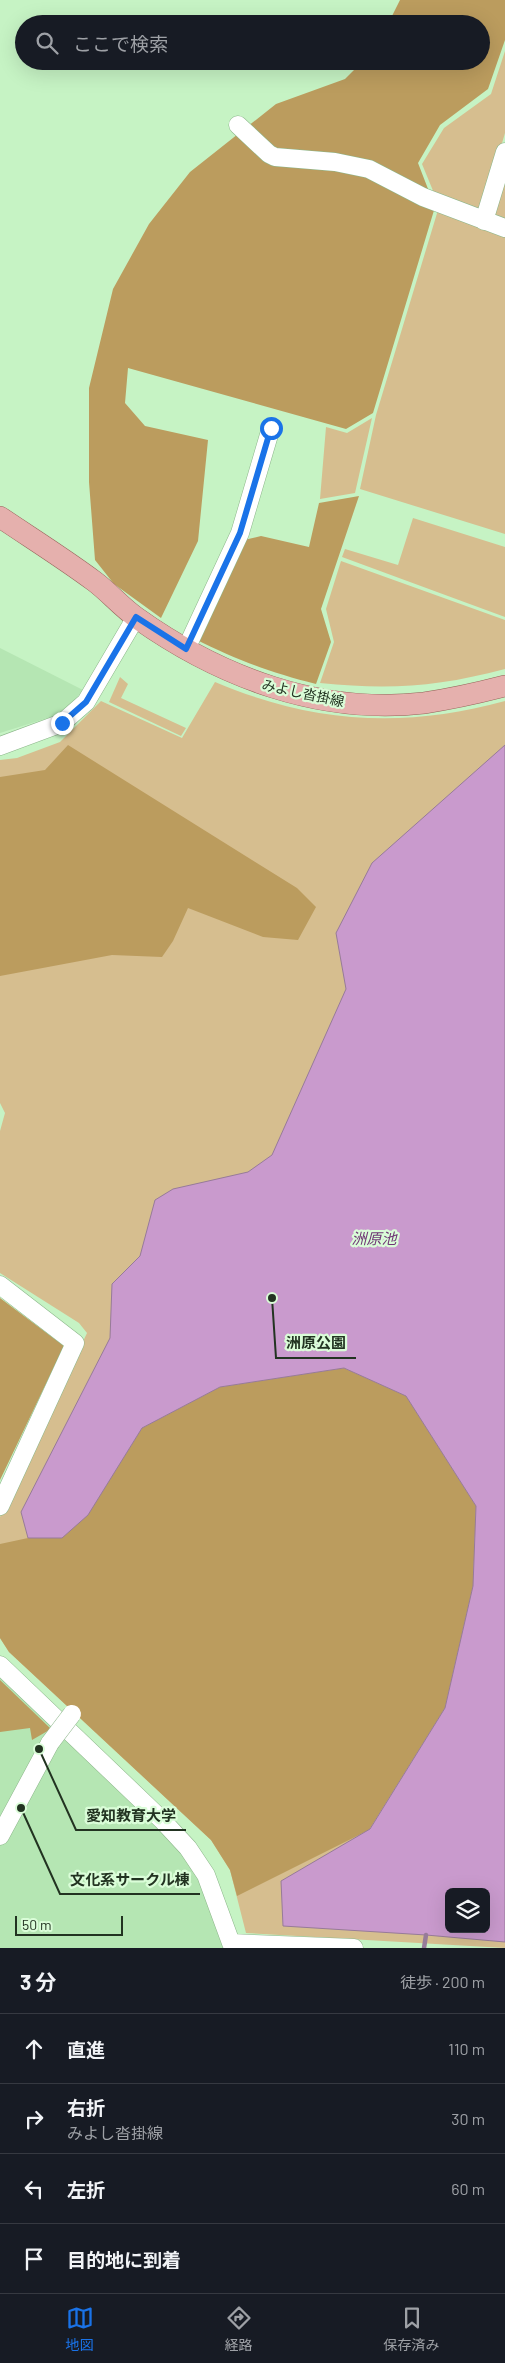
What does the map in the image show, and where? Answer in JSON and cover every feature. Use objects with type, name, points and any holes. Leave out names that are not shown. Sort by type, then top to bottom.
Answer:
[{"type":"main road","name":"みよし沓掛線","points":[[0,517],[95,581],[136,617],[186,649],[253,682],[304,696],[359,704],[422,703],[460,697],[505,686]]},
{"type":"street","points":[[238,125],[269,154],[275,157],[335,162],[369,169],[409,192],[505,228]]},
{"type":"street","points":[[484,221],[505,152]]},
{"type":"street","points":[[186,649],[240,533],[271,428]]},
{"type":"street","points":[[0,746],[62,723],[86,702],[136,617]]},
{"type":"street","points":[[0,1285],[75,1343],[0,1506]]},
{"type":"street","points":[[0,1665],[162,1820],[188,1848],[206,1875],[232,1943],[354,1948]]},
{"type":"street","points":[[0,1836],[50,1743],[72,1714]]},
{"type":"shaded area","points":[[400,0],[505,0],[505,40],[488,89],[440,125],[418,163],[435,207],[373,413],[346,429],[128,368],[125,403],[145,426],[208,440],[198,541],[161,618],[114,584],[95,560],[89,482],[89,388],[113,289],[149,224],[190,172],[276,104],[345,79],[354,70],[490,70],[490,15],[392,15]]},
{"type":"shaded area","points":[[505,51],[505,133],[481,214],[436,198],[422,164],[444,128],[491,94]]},
{"type":"shaded area","points":[[505,179],[505,224],[490,219]]},
{"type":"shaded area","points":[[438,210],[505,234],[505,534],[360,489],[376,415]]},
{"type":"shaded area","points":[[372,418],[355,493],[320,499],[326,427],[347,433]]},
{"type":"shaded area","points":[[359,496],[321,609],[331,642],[316,684],[254,665],[195,639],[244,540],[261,536],[309,547],[319,503]]},
{"type":"shaded area","points":[[413,518],[505,547],[505,617],[342,557],[345,549],[398,565]]},
{"type":"shaded area","points":[[341,561],[505,620],[505,669],[457,680],[413,685],[368,686],[320,683],[334,642],[326,609]]},
{"type":"shaded area","points":[[0,648],[83,690],[68,707],[51,717],[0,733]]},
{"type":"shaded area","points":[[120,677],[128,684],[121,698],[186,728],[181,736],[109,702]]},
{"type":"shaded area","points":[[215,682],[251,696],[287,706],[322,713],[358,717],[430,716],[505,701],[505,1948],[246,1933],[230,1870],[211,1840],[9,1652],[0,1638],[0,1517],[87,1333],[79,1323],[0,1273],[0,1131],[5,1113],[0,1103],[0,760],[17,758],[60,742],[101,701],[182,738]]},
{"type":"shaded area","points":[[68,745],[297,888],[316,907],[298,940],[263,937],[188,908],[173,941],[162,957],[112,955],[0,976],[0,777],[45,770]]},
{"type":"shaded area","points":[[0,1298],[64,1346],[0,1480]]},
{"type":"shaded area","points":[[344,1368],[406,1396],[476,1506],[473,1586],[445,1708],[369,1830],[237,1896],[230,1870],[211,1840],[9,1652],[0,1638],[0,1544],[28,1538],[62,1538],[88,1514],[142,1428],[220,1387]]},
{"type":"shaded area","points":[[0,1672],[183,1851],[201,1878],[228,1948],[0,1948]]},
{"type":"shaded area","points":[[0,1680],[51,1729],[32,1740],[30,1728],[0,1732]]},
{"type":"water","name":"洲原池","points":[[505,745],[505,1942],[283,1926],[281,1881],[370,1829],[445,1708],[473,1586],[476,1506],[406,1396],[344,1368],[220,1387],[142,1428],[88,1515],[62,1538],[28,1538],[21,1512],[110,1338],[112,1284],[140,1256],[155,1200],[173,1189],[248,1172],[272,1155],[346,989],[336,933],[372,863]]},
{"type":"waterway","points":[[424,1948],[426,1935]]},
{"type":"place","name":"洲原公園","points":[[272,1298]]},
{"type":"place","name":"愛知教育大学","points":[[39,1749]]},
{"type":"place","name":"文化系サークル棟","points":[[21,1808]]},
{"type":"route","points":[[62,723],[86,702],[136,617],[186,649],[240,533],[271,428]]}]
